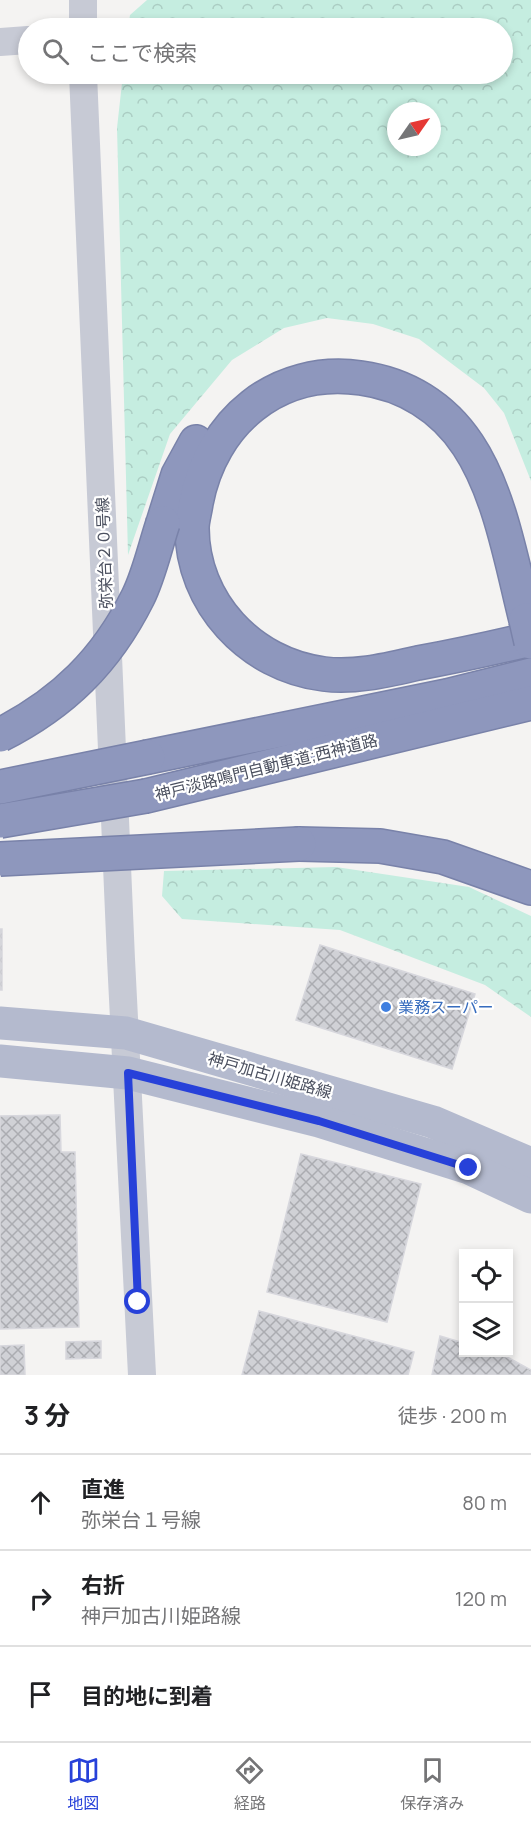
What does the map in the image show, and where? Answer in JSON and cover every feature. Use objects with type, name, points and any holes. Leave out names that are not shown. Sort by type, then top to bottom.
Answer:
[{"type":"highway","points":[[0,735],[23,723],[67,693],[107,650],[139,596],[178,475],[191,450],[225,402],[281,367],[314,358],[349,354],[408,368],[444,390],[475,420],[502,466],[531,567]]},
{"type":"highway","points":[[344,375],[379,380],[404,389],[431,405],[451,422],[483,470],[497,512],[529,634],[377,672],[346,675],[316,673],[284,664],[237,634],[200,580],[192,527],[201,475],[221,438],[238,418],[271,394],[314,377],[344,375]]},
{"type":"highway","name":"神戸淡路鳴門自動車道;西神道路","points":[[0,787],[447,696],[531,675]]},
{"type":"highway","name":"神戸淡路鳴門自動車道;西神道路","points":[[0,821],[146,796],[531,703]]},
{"type":"highway","points":[[0,859],[298,844],[380,846],[443,857],[531,888]]},
{"type":"main road","name":"神戸加古川姫路線","points":[[0,1023],[126,1033],[433,1122],[531,1164]]},
{"type":"main road","name":"神戸加古川姫路線","points":[[0,1060],[128,1073],[319,1121],[469,1168],[531,1197]]},
{"type":"street","points":[[83,0],[83,18]]},
{"type":"street","points":[[0,42],[18,41]]},
{"type":"street","name":"弥栄台２０号線","points":[[83,84],[142,1375]]},
{"type":"green space","points":[[147,0],[531,0],[531,481],[504,413],[484,388],[419,339],[373,324],[327,318],[284,328],[232,360],[170,434],[128,555],[117,128],[122,84],[513,84],[513,18],[130,18],[130,15]]},
{"type":"green space","points":[[336,867],[469,887],[531,916],[531,1017],[485,985],[340,930],[182,919],[162,896],[164,871]]},
{"type":"building","points":[[0,929],[2,929],[2,990],[0,990]]},
{"type":"building","name":"業務スーパー","points":[[320,945],[475,994],[452,1069],[296,1020]]},
{"type":"building","points":[[60,1115],[61,1152],[75,1152],[79,1327],[0,1329],[0,1116]]},
{"type":"building","points":[[301,1154],[421,1184],[387,1322],[267,1292]]},
{"type":"building","points":[[259,1311],[414,1352],[408,1375],[242,1375]]},
{"type":"building","points":[[440,1336],[459,1342],[459,1357],[506,1357],[531,1370],[531,1375],[432,1375]]},
{"type":"building","points":[[101,1341],[101,1358],[66,1359],[66,1342]]},
{"type":"building","points":[[24,1345],[25,1375],[0,1375],[0,1346]]},
{"type":"place","name":"業務スーパー","points":[[386,1007]]},
{"type":"route","points":[[138,1302],[128,1073],[319,1121],[469,1168]]}]
